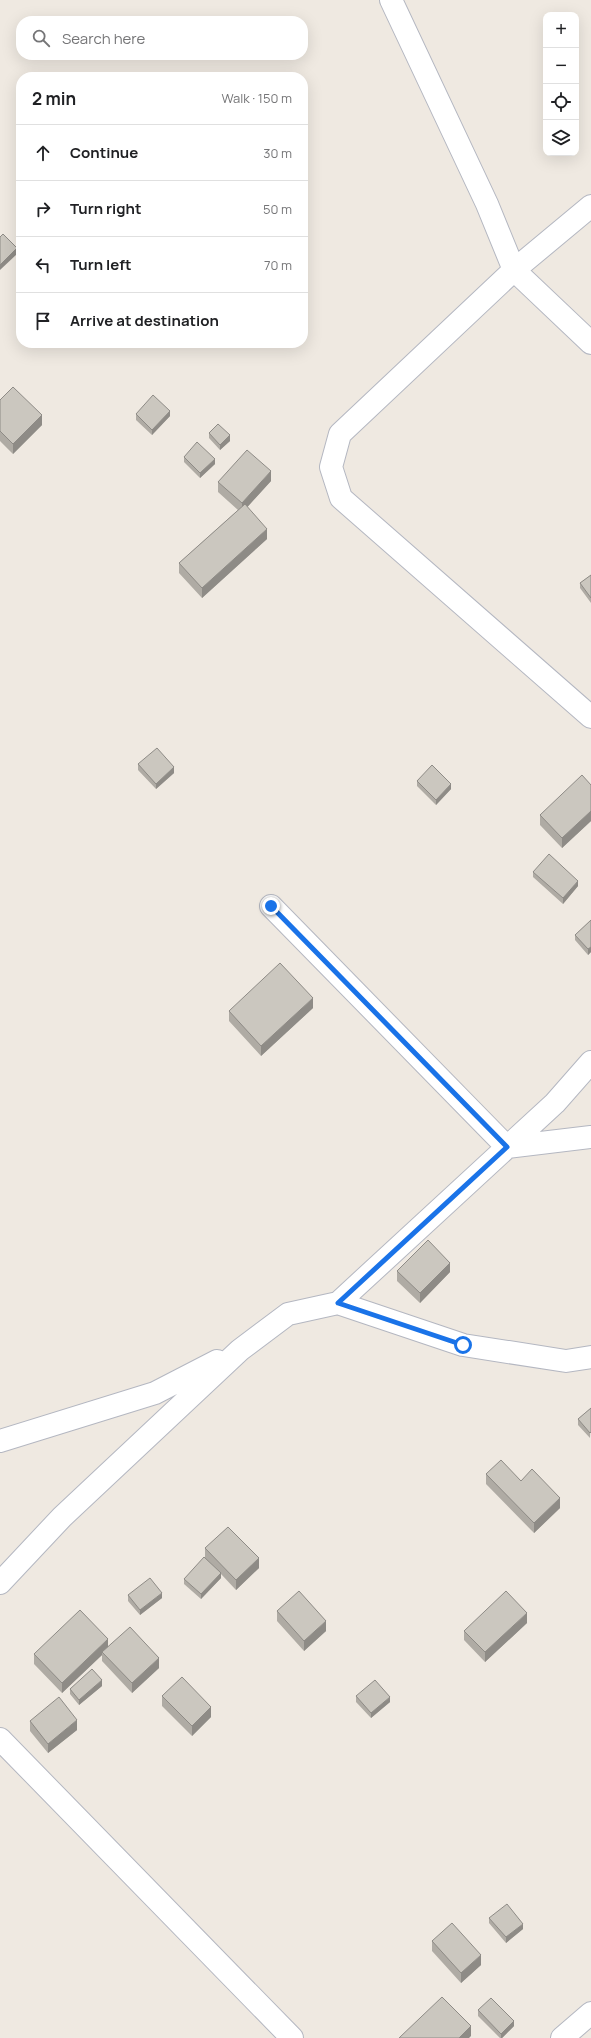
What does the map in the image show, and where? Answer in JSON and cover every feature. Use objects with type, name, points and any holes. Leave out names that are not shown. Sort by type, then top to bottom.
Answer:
[{"type":"street","points":[[391,0],[487,204],[514,270],[591,344]]},
{"type":"street","points":[[591,206],[514,270],[340,434],[331,467],[341,498],[591,717]]},
{"type":"street","points":[[271,906],[507,1147]]},
{"type":"street","points":[[0,1583],[62,1517],[240,1350],[288,1314],[338,1303],[555,1102],[591,1062]]},
{"type":"street","points":[[507,1147],[591,1137]]},
{"type":"street","points":[[338,1303],[463,1345],[566,1361],[591,1357]]},
{"type":"street","points":[[0,1441],[155,1393],[240,1350]]},
{"type":"street","points":[[0,1739],[292,2038]]},
{"type":"street","points":[[562,2038],[591,2013]]},
{"type":"building","points":[[3,234],[16,247],[16,249],[0,265],[0,237]]},
{"type":"building","points":[[13,387],[42,415],[13,444],[0,431],[0,400]]},
{"type":"building","points":[[153,395],[170,411],[152,430],[136,414]]},
{"type":"building","points":[[218,424],[230,435],[220,445],[209,433]]},
{"type":"building","points":[[197,442],[215,459],[200,473],[184,457]]},
{"type":"building","points":[[247,450],[271,471],[242,503],[218,482]]},
{"type":"building","points":[[245,504],[267,529],[202,588],[179,563]]},
{"type":"building","points":[[591,575],[591,598],[580,583]]},
{"type":"building","points":[[157,748],[174,767],[156,784],[138,764]]},
{"type":"building","points":[[432,765],[451,784],[436,800],[417,781]]},
{"type":"building","points":[[582,775],[591,785],[591,811],[562,838],[540,815]]},
{"type":"building","points":[[549,854],[578,881],[563,898],[533,872]]},
{"type":"building","points":[[591,920],[591,947],[588,949],[575,935]]},
{"type":"building","points":[[280,963],[313,998],[261,1046],[229,1011]]},
{"type":"building","points":[[428,1240],[450,1263],[420,1293],[397,1271]]},
{"type":"building","points":[[591,1408],[591,1432],[590,1433],[578,1419]]},
{"type":"building","points":[[501,1460],[521,1481],[532,1469],[560,1498],[534,1523],[486,1474]]},
{"type":"building","points":[[228,1527],[259,1558],[236,1580],[205,1548]]},
{"type":"building","points":[[204,1557],[221,1573],[201,1594],[184,1579]]},
{"type":"building","points":[[150,1578],[162,1593],[140,1610],[128,1595]]},
{"type":"building","points":[[299,1591],[326,1621],[304,1641],[277,1611]]},
{"type":"building","points":[[506,1591],[527,1613],[485,1652],[464,1631]]},
{"type":"building","points":[[80,1610],[108,1639],[62,1683],[34,1654]]},
{"type":"building","points":[[130,1627],[159,1658],[132,1683],[102,1652]]},
{"type":"building","points":[[92,1669],[102,1680],[79,1700],[70,1689]]},
{"type":"building","points":[[182,1677],[211,1707],[192,1726],[162,1696]]},
{"type":"building","points":[[375,1680],[390,1697],[371,1713],[356,1696]]},
{"type":"building","points":[[59,1697],[77,1720],[48,1744],[30,1721]]},
{"type":"building","points":[[507,1904],[523,1924],[506,1937],[489,1918]]},
{"type":"building","points":[[452,1923],[481,1955],[461,1973],[432,1941]]},
{"type":"building","points":[[442,1997],[471,2026],[459,2038],[399,2038]]},
{"type":"building","points":[[491,1998],[514,2021],[501,2034],[478,2010]]},
{"type":"route","points":[[271,906],[507,1147],[338,1303],[463,1345]]}]
